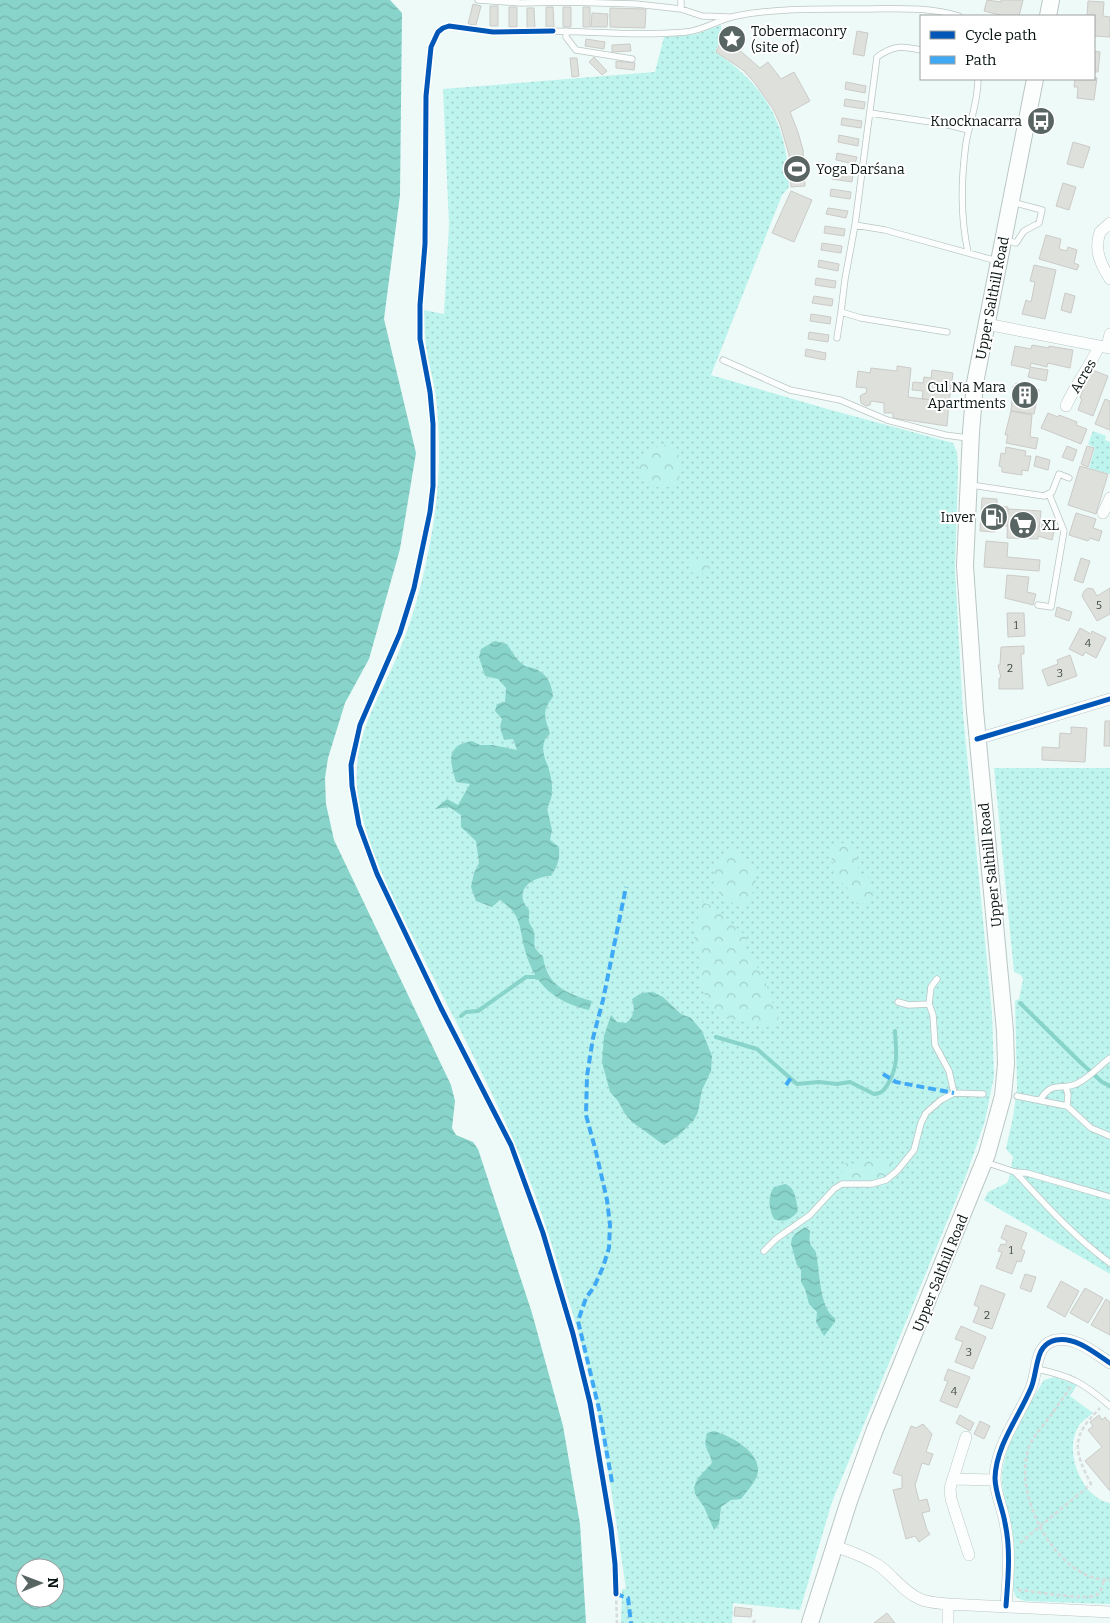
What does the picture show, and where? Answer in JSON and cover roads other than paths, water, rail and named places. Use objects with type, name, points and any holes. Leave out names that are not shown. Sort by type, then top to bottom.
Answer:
[{"type":"main road","points":[[1048,15],[1051,0]]},
{"type":"main road","name":"Upper Salthill Road","points":[[810,1623],[834,1546],[874,1432],[984,1162],[998,1120],[1003,1096],[1006,1056],[1000,968],[977,739],[965,566],[970,438],[975,383],[1035,80]]},
{"type":"street","points":[[1110,223],[1100,232],[1097,250],[1100,262],[1110,279]]},
{"type":"street","points":[[986,324],[1105,347]]},
{"type":"street","name":"Acres","points":[[1066,406],[1074,388],[1095,356],[1105,347],[1110,334]]},
{"type":"street","points":[[1103,513],[1110,498]]},
{"type":"street","points":[[977,739],[1110,699]]},
{"type":"street","points":[[1006,1606],[1008,1551],[1006,1523],[995,1480],[996,1469],[1006,1436],[1032,1387],[1042,1348],[1056,1340],[1076,1342],[1110,1363]]},
{"type":"street","points":[[966,1437],[950,1488],[951,1499],[969,1555]]},
{"type":"street","points":[[953,1479],[995,1480]]},
{"type":"street","points":[[834,1546],[870,1560],[886,1571],[907,1591],[921,1600],[948,1604],[1105,1611],[1100,1623]]},
{"type":"street","points":[[948,1604],[948,1623]]},
{"type":"lane","points":[[478,0],[521,3],[565,1],[636,4],[681,9],[702,16],[733,16],[796,9],[926,9],[954,15]]},
{"type":"lane","points":[[681,9],[682,0]]},
{"type":"lane","points":[[553,31],[688,32],[710,27],[733,16]]},
{"type":"lane","points":[[566,31],[566,37],[576,50],[632,59]]},
{"type":"lane","points":[[837,338],[844,279],[855,225],[878,57],[889,48],[902,46],[920,50]]},
{"type":"lane","points":[[968,252],[962,223],[961,203],[966,143],[978,92],[978,80]]},
{"type":"lane","points":[[870,113],[969,130]]},
{"type":"lane","points":[[1003,240],[1016,243],[1024,231],[1039,223],[1042,210],[1010,202]]},
{"type":"lane","points":[[855,225],[884,230],[999,261]]},
{"type":"lane","points":[[841,312],[862,318],[947,332]]},
{"type":"lane","points":[[723,360],[790,390],[840,400],[887,420],[937,433],[970,438]]},
{"type":"lane","points":[[968,484],[1044,496],[1052,492],[1058,474],[1069,478]]},
{"type":"lane","points":[[1038,605],[1051,607],[1064,531],[1049,494]]},
{"type":"lane","points":[[937,979],[931,987],[929,1004],[933,1015],[935,1045],[948,1070],[954,1093]]},
{"type":"lane","points":[[898,1002],[910,1006],[929,1004]]},
{"type":"lane","points":[[1040,1100],[1045,1092],[1055,1086],[1066,1087],[1077,1084],[1090,1076],[1110,1058]]},
{"type":"lane","points":[[1066,1087],[1068,1095],[1067,1106]]},
{"type":"lane","points":[[764,1251],[776,1239],[810,1215],[834,1189],[842,1184],[872,1184],[886,1180],[897,1171],[914,1150],[921,1123],[926,1113],[941,1100],[954,1093],[983,1094]]},
{"type":"lane","points":[[1017,1096],[1067,1106],[1091,1128],[1110,1136]]},
{"type":"lane","points":[[984,1162],[1110,1197]]},
{"type":"lane","points":[[1015,1172],[1079,1238],[1110,1263]]},
{"type":"lane","points":[[1037,1369],[1076,1380],[1092,1390],[1108,1404]]},
{"type":"water","points":[[0,0],[390,0],[402,13],[400,195],[384,319],[416,453],[400,549],[369,659],[345,703],[328,758],[325,778],[326,804],[334,840],[451,1085],[455,1101],[452,1128],[456,1135],[473,1142],[478,1149],[532,1313],[563,1426],[580,1524],[586,1623],[0,1623]]},
{"type":"water","points":[[495,641],[507,644],[526,667],[536,669],[544,674],[552,688],[553,697],[545,711],[550,734],[545,741],[543,750],[552,785],[552,795],[547,808],[552,830],[550,840],[559,847],[559,859],[551,876],[536,879],[527,885],[524,890],[523,900],[529,910],[529,921],[534,933],[536,949],[543,956],[548,974],[559,987],[574,995],[592,1001],[589,1010],[577,1007],[556,997],[540,982],[529,962],[516,916],[507,906],[500,900],[492,907],[476,901],[471,887],[474,873],[479,863],[476,841],[461,827],[461,815],[449,807],[435,809],[447,799],[458,805],[470,784],[456,782],[451,761],[453,751],[457,747],[472,741],[480,745],[492,745],[517,750],[513,739],[504,740],[500,727],[502,719],[495,711],[497,704],[505,702],[506,688],[498,679],[485,676],[479,657],[481,649]]},
{"type":"water","points":[[653,992],[663,997],[681,1014],[691,1018],[702,1031],[712,1056],[711,1071],[702,1090],[698,1112],[694,1120],[678,1136],[664,1145],[632,1122],[625,1114],[618,1101],[610,1092],[602,1062],[604,1036],[611,1015],[617,1022],[626,1023],[634,1012],[632,999],[642,993]]},
{"type":"water","points":[[785,1184],[793,1191],[798,1211],[788,1220],[781,1221],[774,1219],[771,1211],[770,1195],[774,1187]]},
{"type":"water","points":[[805,1227],[810,1231],[810,1243],[816,1253],[823,1298],[830,1313],[835,1318],[835,1322],[824,1336],[816,1322],[817,1312],[809,1304],[801,1282],[801,1270],[797,1265],[791,1244],[795,1234]]},
{"type":"water","points":[[714,1431],[737,1441],[751,1453],[756,1460],[758,1468],[756,1479],[741,1499],[731,1500],[721,1507],[719,1524],[714,1530],[704,1507],[695,1494],[694,1487],[698,1478],[712,1463],[705,1443],[707,1433]]},
{"type":"waterway","points":[[461,1016],[466,1012],[478,1011],[526,977],[538,978]]},
{"type":"waterway","points":[[1020,1003],[1080,1062],[1102,1082],[1110,1086]]},
{"type":"waterway","points":[[716,1037],[757,1049],[797,1084],[819,1082],[837,1084],[850,1082],[874,1094],[885,1089],[892,1075],[896,1057],[895,1031]]},
{"type":"place","name":"Tobermaconry (site of)","points":[[732,39]]},
{"type":"place","name":"Knocknacarra","points":[[1041,121]]},
{"type":"place","name":"Yoga Darśana","points":[[797,169]]},
{"type":"place","name":"Cul Na Mara Apartments","points":[[1025,395]]},
{"type":"place","name":"Inver","points":[[994,517]]},
{"type":"place","name":"XL","points":[[1023,525]]}]
